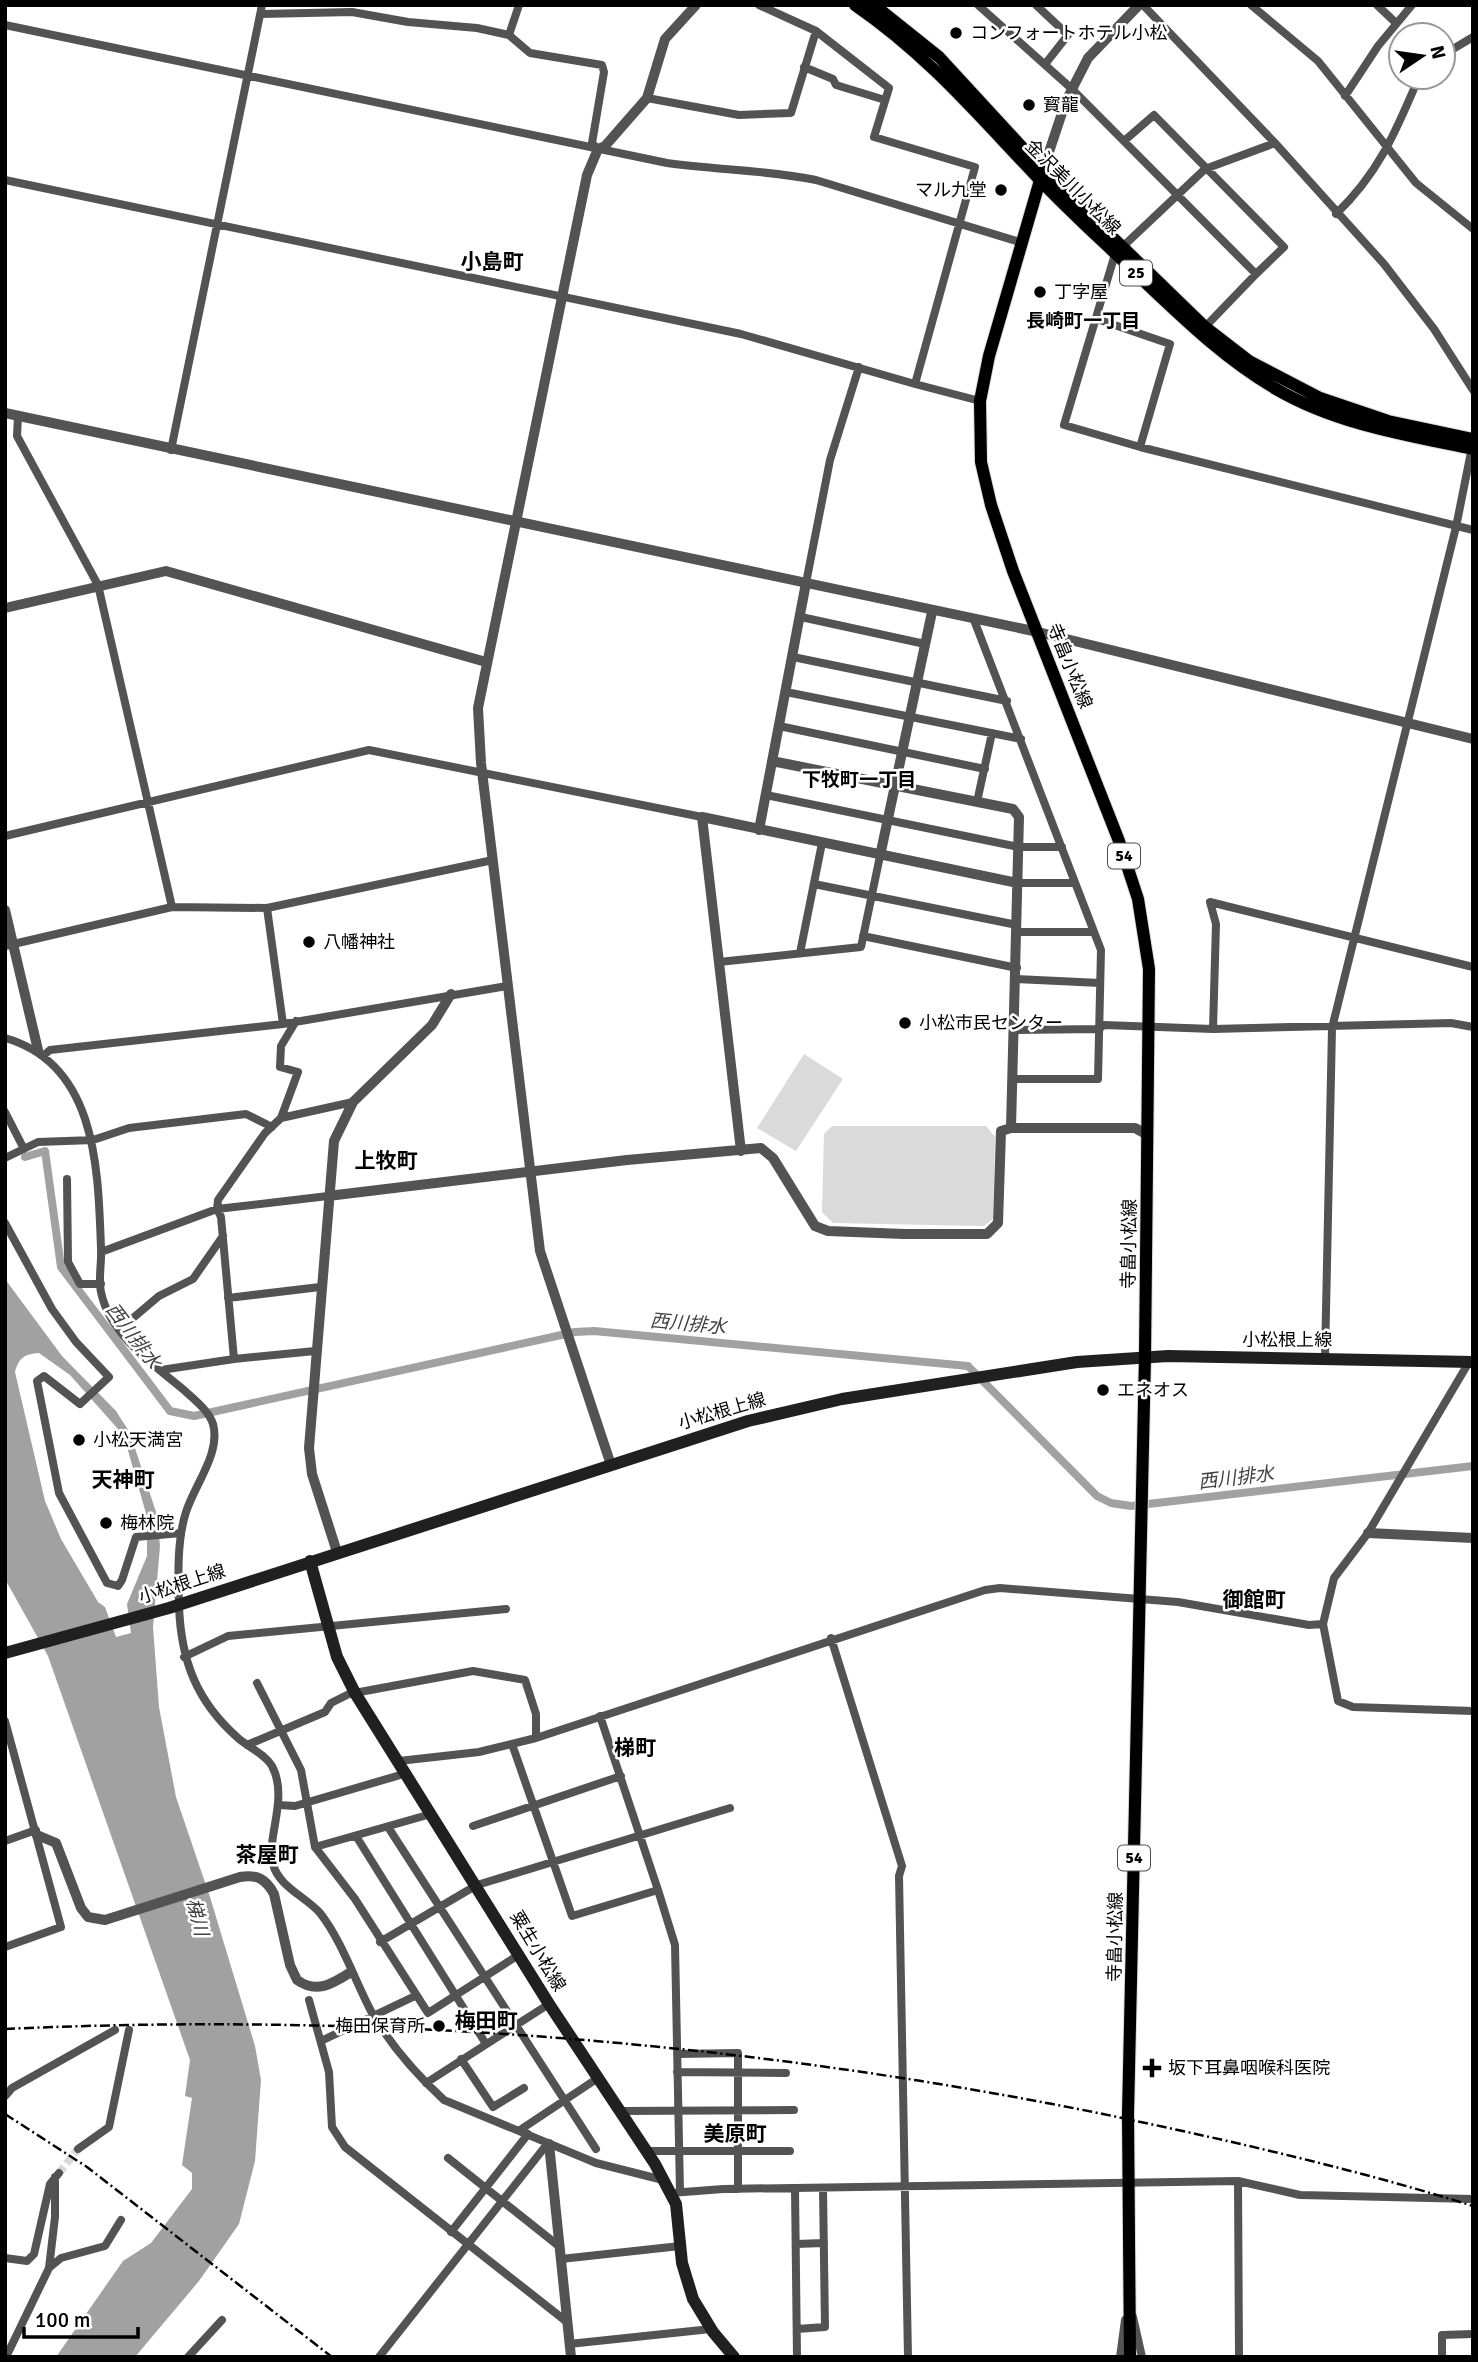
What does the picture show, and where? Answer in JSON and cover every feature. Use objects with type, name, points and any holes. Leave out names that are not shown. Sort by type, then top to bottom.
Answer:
[{"type":"main road","name":"金沢美川小松線","points":[[855,5],[891,30],[934,66],[1042,176]]},
{"type":"main road","name":"25","points":[[874,5],[939,57],[1042,176],[1205,327],[1249,361],[1320,398],[1473,445]]},
{"type":"main road","name":"寺畠小松線","points":[[1042,176],[989,356],[980,401],[981,462],[991,505],[1138,899],[1149,969],[1145,1357],[1138,1600],[1127,2184],[1129,2311],[1126,2355]]},
{"type":"main road","name":"金沢美川小松線","points":[[1119,249],[1199,333],[1240,367],[1278,390],[1318,410],[1391,432],[1473,445]]},
{"type":"main road","name":"小松根上線","points":[[7,1653],[174,1607],[337,1552],[779,1413],[842,1399],[1077,1362],[1145,1357],[1472,1360]]},
{"type":"main road","name":"粟生小松線","points":[[310,1562],[337,1657],[355,1693],[549,2004],[663,2180],[676,2193],[680,2246],[694,2299],[711,2329],[734,2357]]},
{"type":"street","points":[[509,35],[519,5]]},
{"type":"street","points":[[611,1465],[540,1251],[507,986],[478,708],[587,175],[598,149],[605,146],[648,98],[665,39],[696,5]]},
{"type":"street","points":[[759,5],[816,32],[889,88],[874,137],[975,167],[961,226],[915,384]]},
{"type":"street","points":[[978,5],[1046,63],[1256,274]]},
{"type":"street","points":[[1037,5],[1068,35],[1046,63]]},
{"type":"street","points":[[1042,176],[1072,89],[1088,58],[1141,5],[1275,143],[1336,214],[1384,264],[1434,330],[1473,390]]},
{"type":"street","points":[[1251,5],[1318,61],[1416,183],[1473,229]]},
{"type":"street","points":[[1377,5],[1394,21]]},
{"type":"street","points":[[1398,21],[1412,5]]},
{"type":"street","points":[[171,450],[261,10],[352,12],[408,22],[477,28],[509,35],[530,53],[602,65],[604,72],[592,143],[598,149]]},
{"type":"street","points":[[5,25],[598,149],[730,172],[793,175],[1023,243]]},
{"type":"street","points":[[648,98],[739,115],[791,113],[816,32]]},
{"type":"street","points":[[1345,96],[1387,36]]},
{"type":"street","points":[[1457,47],[1473,37]]},
{"type":"street","points":[[804,67],[834,79],[836,85],[885,100]]},
{"type":"street","points":[[1336,214],[1362,190],[1388,151],[1413,91]]},
{"type":"street","points":[[1124,141],[1154,116],[1284,247],[1205,327]]},
{"type":"street","points":[[1275,143],[1205,169],[1119,249],[1064,425],[1140,447],[1473,530]]},
{"type":"street","points":[[5,180],[741,334],[980,401]]},
{"type":"street","points":[[1097,319],[1170,344],[1140,447]]},
{"type":"street","points":[[759,830],[830,460],[859,367]]},
{"type":"street","points":[[5,413],[171,450],[515,520],[932,612],[1038,632],[1473,739]]},
{"type":"street","points":[[18,416],[17,436],[98,585],[172,907]]},
{"type":"street","points":[[1325,1358],[1332,1028],[1456,527],[1473,445]]},
{"type":"street","points":[[5,608],[166,571],[486,662]]},
{"type":"street","points":[[719,962],[861,947],[932,612]]},
{"type":"street","points":[[801,617],[925,645]]},
{"type":"street","points":[[974,620],[1101,950],[1098,1079],[1012,1079]]},
{"type":"street","points":[[793,657],[1007,701]]},
{"type":"street","points":[[786,692],[1021,739]]},
{"type":"street","points":[[779,726],[985,769]]},
{"type":"street","points":[[977,802],[992,733]]},
{"type":"street","points":[[5,836],[369,750],[1018,883],[1075,883]]},
{"type":"street","points":[[772,761],[1013,809],[1019,817],[1011,1128]]},
{"type":"street","points":[[766,795],[1019,847],[1062,847]]},
{"type":"street","points":[[702,817],[741,1150]]},
{"type":"street","points":[[800,953],[822,844]]},
{"type":"street","points":[[10,946],[172,907],[267,908],[493,860]]},
{"type":"street","points":[[814,884],[1017,928],[1094,932]]},
{"type":"street","points":[[1213,1029],[1216,924],[1210,902],[1473,967]]},
{"type":"street","points":[[267,908],[283,1024]]},
{"type":"street","points":[[5,910],[10,946],[41,1052],[80,1106],[93,1140],[97,1158],[101,1292],[123,1337],[198,1404],[211,1419],[216,1441],[186,1512],[181,1533],[174,1607],[184,1657],[192,1681],[227,1728],[269,1761],[274,1770],[279,1805],[272,1855],[273,1867],[282,1881],[310,1902],[323,1918],[374,2017],[426,2083],[444,2100],[596,2163],[663,2180]]},
{"type":"street","points":[[863,936],[1016,974],[1100,983]]},
{"type":"street","points":[[5,1038],[41,1052],[283,1024],[507,986]]},
{"type":"street","points":[[337,1552],[312,1474],[309,1448],[320,1287],[334,1141],[353,1102],[432,1025],[451,994]]},
{"type":"street","points":[[234,1359],[218,1200],[281,1118],[298,1072],[280,1066],[281,1046],[296,1021]]},
{"type":"street","points":[[1013,1030],[1099,1029],[1104,1025],[1213,1029],[1451,1023],[1473,1027]]},
{"type":"street","points":[[281,1118],[353,1102]]},
{"type":"street","points":[[5,1112],[24,1149]]},
{"type":"street","points":[[5,1158],[38,1142],[93,1140],[129,1128],[246,1114],[272,1127]]},
{"type":"street","points":[[101,1252],[217,1209],[529,1171],[761,1148],[773,1158],[815,1226],[828,1231],[987,1234],[998,1223],[1001,1131],[1011,1128],[1135,1128],[1148,1135]]},
{"type":"street","points":[[68,1179],[68,1262],[80,1284],[101,1284]]},
{"type":"street","points":[[5,1223],[52,1309],[76,1342],[109,1377],[80,1404],[44,1376],[37,1381],[59,1493],[107,1583],[112,1587],[118,1586],[122,1580],[136,1537],[181,1533]]},
{"type":"street","points":[[116,1325],[133,1318],[159,1296],[193,1279],[223,1236]]},
{"type":"street","points":[[228,1298],[320,1287]]},
{"type":"street","points":[[161,1370],[315,1351]]},
{"type":"street","points":[[1472,1360],[1368,1533],[1334,1578],[1323,1624],[1338,1701],[1353,1707],[1473,1711]]},
{"type":"street","points":[[1368,1533],[1473,1538]]},
{"type":"street","points":[[399,1761],[479,1752],[536,1738],[831,1638],[985,1590],[1000,1588],[1178,1602],[1309,1625],[1323,1624]]},
{"type":"street","points":[[184,1657],[228,1636],[506,1609]]},
{"type":"street","points":[[831,1638],[902,1866],[899,1876],[908,2357]]},
{"type":"street","points":[[247,1745],[325,1712],[331,1703],[355,1693],[473,1671],[525,1680],[536,1713],[536,1738]]},
{"type":"street","points":[[257,1683],[301,1770],[315,1847],[355,1899],[428,2014],[520,1955]]},
{"type":"street","points":[[600,1716],[675,1945],[679,2151],[676,2193],[738,2189],[1238,2180],[1300,2195],[1473,2199]]},
{"type":"street","points":[[5,1721],[61,1927],[5,1947]]},
{"type":"street","points":[[512,1744],[572,1916],[658,1889]]},
{"type":"street","points":[[279,1805],[307,1802],[407,1773]]},
{"type":"street","points":[[473,1826],[621,1776]]},
{"type":"street","points":[[380,1942],[477,1885],[730,1808]]},
{"type":"street","points":[[315,1847],[431,1814]]},
{"type":"street","points":[[388,1827],[596,2149]]},
{"type":"street","points":[[5,1841],[37,1833],[55,1843],[62,1854],[81,1908],[97,1920],[110,1919],[240,1877],[258,1876],[268,1884],[274,1894],[290,1965],[297,1980],[316,1988],[329,1985],[351,1972]]},
{"type":"street","points":[[356,1836],[486,2044]]},
{"type":"street","points":[[321,2041],[415,1996]]},
{"type":"street","points":[[309,2000],[329,2072],[332,2127],[345,2147],[567,2322]]},
{"type":"street","points":[[426,2083],[549,2004]]},
{"type":"street","points":[[5,2096],[12,2088],[115,2030]]},
{"type":"street","points":[[78,2149],[109,2127],[130,2030]]},
{"type":"street","points":[[677,2054],[738,2053],[738,2189]]},
{"type":"street","points":[[461,2059],[493,2108],[524,2088]]},
{"type":"street","points":[[677,2072],[786,2073]]},
{"type":"street","points":[[451,2232],[485,2189],[524,2132],[598,2078]]},
{"type":"street","points":[[620,2111],[794,2110]]},
{"type":"street","points":[[379,2357],[500,2201],[548,2144]]},
{"type":"street","points":[[548,2144],[571,2357]]},
{"type":"street","points":[[646,2151],[790,2151]]},
{"type":"street","points":[[448,2158],[560,2253],[680,2246]]},
{"type":"street","points":[[5,2258],[27,2261],[34,2254],[50,2184],[57,2175],[49,2268],[6,2357]]},
{"type":"street","points":[[1238,2180],[1239,2357]]},
{"type":"street","points":[[795,2189],[797,2357]]},
{"type":"street","points":[[797,2329],[825,2327],[823,2189]]},
{"type":"street","points":[[49,2268],[61,2258],[105,2246],[121,2220]]},
{"type":"street","points":[[796,2244],[824,2243]]},
{"type":"street","points":[[1129,2311],[1135,2319],[1142,2357]]},
{"type":"street","points":[[188,2357],[222,2320]]},
{"type":"street","points":[[569,2344],[711,2329]]},
{"type":"street","points":[[1442,2357],[1442,2335],[1473,2334]]},
{"type":"shaded area","points":[[804,1054],[843,1079],[796,1151],[757,1128]]},
{"type":"shaded area","points":[[832,1126],[986,1126],[995,1137],[993,1219],[984,1226],[833,1223],[822,1212],[824,1134]]},
{"type":"water","name":"梯川","points":[[5,1279],[62,1356],[116,1411],[130,1433],[157,1515],[160,1546],[153,1627],[159,1707],[176,1797],[210,1897],[255,2046],[261,2080],[255,2161],[239,2224],[199,2281],[135,2357],[56,2357],[123,2261],[151,2243],[192,2189],[192,2173],[182,2165],[192,2098],[185,2096],[190,2060],[48,1656],[5,1579]],"holes":[[[39,1353],[70,1375],[118,1429],[127,1447],[147,1517],[147,1556],[127,1604],[131,1633],[116,1637],[105,1607],[98,1602],[61,1539],[45,1501],[15,1372],[23,1358]]]},
{"type":"waterway","name":"西川排水","points":[[25,1157],[45,1151],[61,1267],[170,1411],[194,1416],[575,1332],[594,1331],[968,1366],[1097,1496],[1111,1503],[1131,1506],[1473,1466]]},
{"type":"tunnel","points":[[59,2173],[78,2149]]},
{"type":"railway","points":[[5,2029],[143,2025],[419,2029],[694,2051],[831,2068],[1103,2114],[1382,2179],[1473,2206]]},
{"type":"railway","points":[[5,2114],[87,2167],[332,2357]]},
{"type":"place","name":"コンフォートホテル小松","points":[[956,33]]},
{"type":"place","name":"寳龍","points":[[1029,105]]},
{"type":"place","name":"マル九堂","points":[[1001,190]]},
{"type":"place","name":"丁字屋","points":[[1040,292]]},
{"type":"place","name":"八幡神社","points":[[309,942]]},
{"type":"place","name":"小松市民センター","points":[[905,1023]]},
{"type":"place","name":"エネオス","points":[[1103,1390]]},
{"type":"place","name":"小松天満宮","points":[[79,1440]]},
{"type":"place","name":"梅林院","points":[[106,1523]]},
{"type":"place","name":"梅田保育所","points":[[439,2026]]},
{"type":"place","name":"坂下耳鼻咽喉科医院","points":[[1152,2068]]},
{"type":"district","name":"小島町","points":[[492,262]]},
{"type":"district","name":"長崎町一丁目","points":[[1083,321]]},
{"type":"district","name":"下牧町一丁目","points":[[859,780]]},
{"type":"district","name":"上牧町","points":[[386,1161]]},
{"type":"district","name":"天神町","points":[[123,1480]]},
{"type":"district","name":"御館町","points":[[1254,1600]]},
{"type":"district","name":"梯町","points":[[635,1748]]},
{"type":"district","name":"茶屋町","points":[[267,1855]]},
{"type":"district","name":"梅田町","points":[[486,2021]]},
{"type":"district","name":"美原町","points":[[735,2134]]}]
